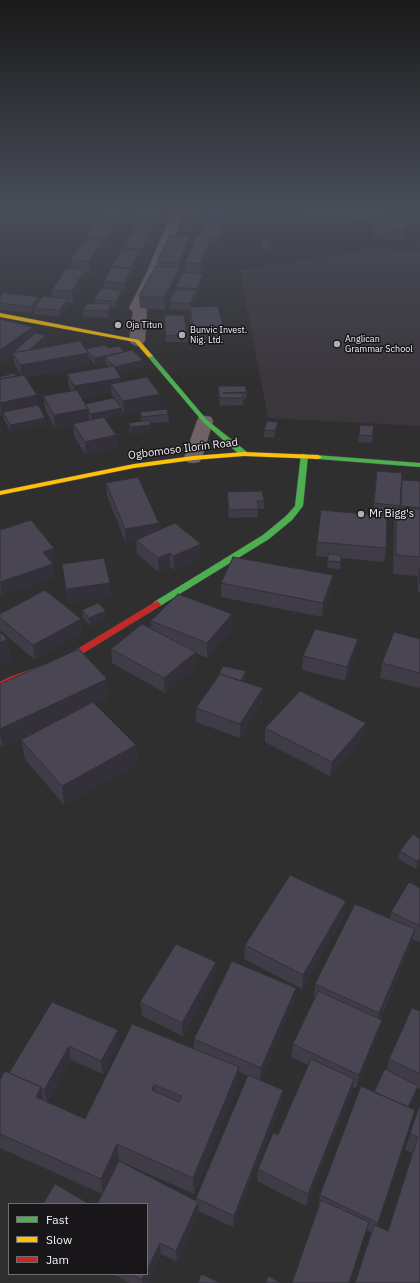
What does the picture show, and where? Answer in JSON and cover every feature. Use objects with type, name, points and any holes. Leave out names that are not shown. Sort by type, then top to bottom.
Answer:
[{"type":"main road","points":[[0,315],[137,341],[205,421],[244,454]]},
{"type":"main road","name":"Ogbomoso Ilorin Road","points":[[0,494],[134,466],[194,458],[244,454],[304,456],[420,465]]},
{"type":"main road","points":[[0,686],[13,679],[64,662],[266,537],[289,518],[299,506],[304,456]]},
{"type":"street","points":[[137,341],[140,310],[136,308],[156,267]]},
{"type":"street","points":[[194,458],[205,421]]},
{"type":"shaded area","name":"Anglican Grammar School","points":[[260,267],[420,267],[420,426],[268,418],[240,270]]},
{"type":"building","points":[[156,267],[180,268],[164,298],[139,296]]},
{"type":"building","points":[[66,268],[85,269],[72,291],[52,290]]},
{"type":"building","points":[[111,268],[131,269],[125,283],[104,282]]},
{"type":"building","points":[[183,272],[203,274],[197,289],[176,287]]},
{"type":"building","points":[[101,288],[122,290],[116,301],[94,300]]},
{"type":"building","points":[[176,289],[196,290],[190,304],[169,302]]},
{"type":"building","points":[[3,293],[39,297],[31,307],[0,303],[0,296]]},
{"type":"building","points":[[43,296],[68,299],[59,310],[34,308]]},
{"type":"building","points":[[87,303],[111,304],[108,311],[83,310]]},
{"type":"building","points":[[218,306],[223,326],[193,327],[190,307]]},
{"type":"building","points":[[164,315],[184,315],[187,335],[166,336]]},
{"type":"building","points":[[0,319],[33,327],[0,350]]},
{"type":"building","points":[[35,333],[46,335],[29,350],[14,352]]},
{"type":"building","points":[[80,341],[88,353],[20,365],[13,353]]},
{"type":"building","points":[[105,345],[108,348],[119,346],[124,352],[94,358],[86,349]]},
{"type":"building","points":[[132,350],[143,360],[115,367],[105,357]]},
{"type":"building","points":[[114,366],[121,378],[74,386],[67,374]]},
{"type":"building","points":[[14,373],[16,376],[0,379],[0,377]]},
{"type":"building","points":[[24,375],[37,395],[0,403],[0,379]]},
{"type":"building","points":[[147,377],[160,394],[123,401],[111,384]]},
{"type":"building","points":[[218,386],[245,386],[247,392],[223,393],[243,393],[243,398],[220,398]]},
{"type":"building","points":[[77,390],[88,409],[54,415],[43,396]]},
{"type":"building","points":[[114,398],[122,408],[91,414],[85,404]]},
{"type":"building","points":[[38,405],[45,418],[10,425],[3,412]]},
{"type":"building","points":[[167,409],[168,414],[142,417],[140,412]]},
{"type":"building","points":[[104,417],[116,435],[85,442],[73,424]]},
{"type":"building","points":[[149,420],[151,425],[131,427],[129,423]]},
{"type":"building","points":[[267,421],[278,422],[275,431],[264,430]]},
{"type":"building","points":[[360,425],[374,426],[372,436],[359,435]]},
{"type":"building","points":[[377,471],[402,473],[400,506],[374,503]]},
{"type":"building","points":[[138,477],[159,523],[125,529],[106,483]]},
{"type":"building","points":[[402,480],[420,481],[420,508],[401,506]]},
{"type":"building","points":[[262,491],[264,501],[257,501],[259,509],[229,510],[227,492]]},
{"type":"building","points":[[396,508],[420,509],[420,557],[396,555]]},
{"type":"building","points":[[321,510],[387,516],[386,548],[317,542]]},
{"type":"building","points":[[31,520],[54,548],[43,552],[53,564],[0,582],[0,530]]},
{"type":"building","points":[[175,523],[201,544],[173,556],[170,553],[158,558],[136,540]]},
{"type":"building","points":[[328,554],[341,555],[341,562],[328,561]]},
{"type":"building","points":[[233,557],[333,575],[323,603],[221,583]]},
{"type":"building","points":[[104,558],[110,583],[66,589],[62,564]]},
{"type":"building","points":[[45,590],[81,619],[33,645],[0,618],[0,614]]},
{"type":"building","points":[[178,594],[232,614],[207,643],[151,621]]},
{"type":"building","points":[[98,603],[106,611],[89,618],[82,610]]},
{"type":"building","points":[[142,624],[196,652],[164,678],[111,649]]},
{"type":"building","points":[[315,629],[358,639],[347,667],[303,656]]},
{"type":"building","points":[[0,632],[7,639],[0,643]]},
{"type":"building","points":[[394,632],[420,639],[420,673],[382,663]]},
{"type":"building","points":[[79,649],[107,679],[0,729],[0,684]]},
{"type":"building","points":[[223,666],[246,671],[241,681],[220,674],[217,677]]},
{"type":"building","points":[[220,674],[263,688],[240,724],[196,708]]},
{"type":"building","points":[[300,691],[366,723],[332,762],[265,728]]},
{"type":"building","points":[[93,702],[136,745],[62,786],[21,740]]},
{"type":"building","points":[[413,834],[420,839],[420,858],[417,861],[400,851]]},
{"type":"building","points":[[290,875],[346,901],[303,975],[245,945]]},
{"type":"building","points":[[409,882],[420,888],[420,926],[391,912]]},
{"type":"building","points":[[355,904],[415,929],[379,1013],[315,984]]},
{"type":"building","points":[[176,944],[216,962],[182,1023],[140,1002]]},
{"type":"building","points":[[232,961],[296,988],[261,1068],[194,1039]]},
{"type":"building","points":[[318,991],[382,1020],[359,1075],[293,1044]]},
{"type":"building","points":[[52,1002],[118,1030],[101,1061],[69,1046],[44,1090],[41,1087],[9,1073]]},
{"type":"building","points":[[412,1008],[420,1011],[420,1074],[389,1059]]},
{"type":"building","points":[[132,1024],[239,1067],[193,1178],[117,1144],[101,1179],[0,1134],[0,1080],[5,1071],[41,1087],[36,1097],[85,1119]],"holes":[[[154,1085],[182,1096],[179,1102],[152,1090]]]},
{"type":"building","points":[[311,1059],[354,1079],[308,1194],[258,1169],[273,1133],[278,1135]]},
{"type":"building","points":[[385,1069],[418,1086],[408,1107],[374,1092]]},
{"type":"building","points":[[248,1075],[283,1090],[234,1216],[196,1198]]},
{"type":"building","points":[[361,1086],[415,1110],[378,1223],[320,1195]]},
{"type":"building","points":[[420,1104],[420,1283],[355,1283],[374,1225],[388,1231],[418,1137],[410,1133]]},
{"type":"building","points":[[119,1161],[198,1202],[176,1251],[160,1243],[148,1268],[148,1203],[98,1203]]},
{"type":"building","points":[[55,1184],[86,1202],[86,1203],[44,1203]]},
{"type":"building","points":[[321,1200],[369,1222],[349,1283],[292,1283]]},
{"type":"building","points":[[201,1274],[221,1283],[198,1283]]},
{"type":"building","points":[[133,1275],[144,1275],[142,1280]]},
{"type":"building","points":[[268,1276],[281,1283],[266,1283]]},
{"type":"traffic: fast","points":[[150,356],[205,421],[244,454]]},
{"type":"traffic: fast","points":[[157,604],[266,537],[289,518],[299,506],[304,456]]},
{"type":"traffic: fast","points":[[318,457],[420,465]]},
{"type":"traffic: slow","points":[[0,315],[137,341],[150,356]]},
{"type":"traffic: slow","points":[[0,493],[134,466],[193,458],[244,454],[318,457]]},
{"type":"traffic: jam","points":[[0,686],[13,679],[64,661],[157,604]]},
{"type":"place","name":"Oja Titun","points":[[118,325]]},
{"type":"place","name":"Bunvic Invest. Nig. Ltd.","points":[[182,335]]},
{"type":"place","name":"Anglican Grammar School","points":[[337,344]]},
{"type":"place","name":"Mr Bigg's","points":[[361,514]]}]
